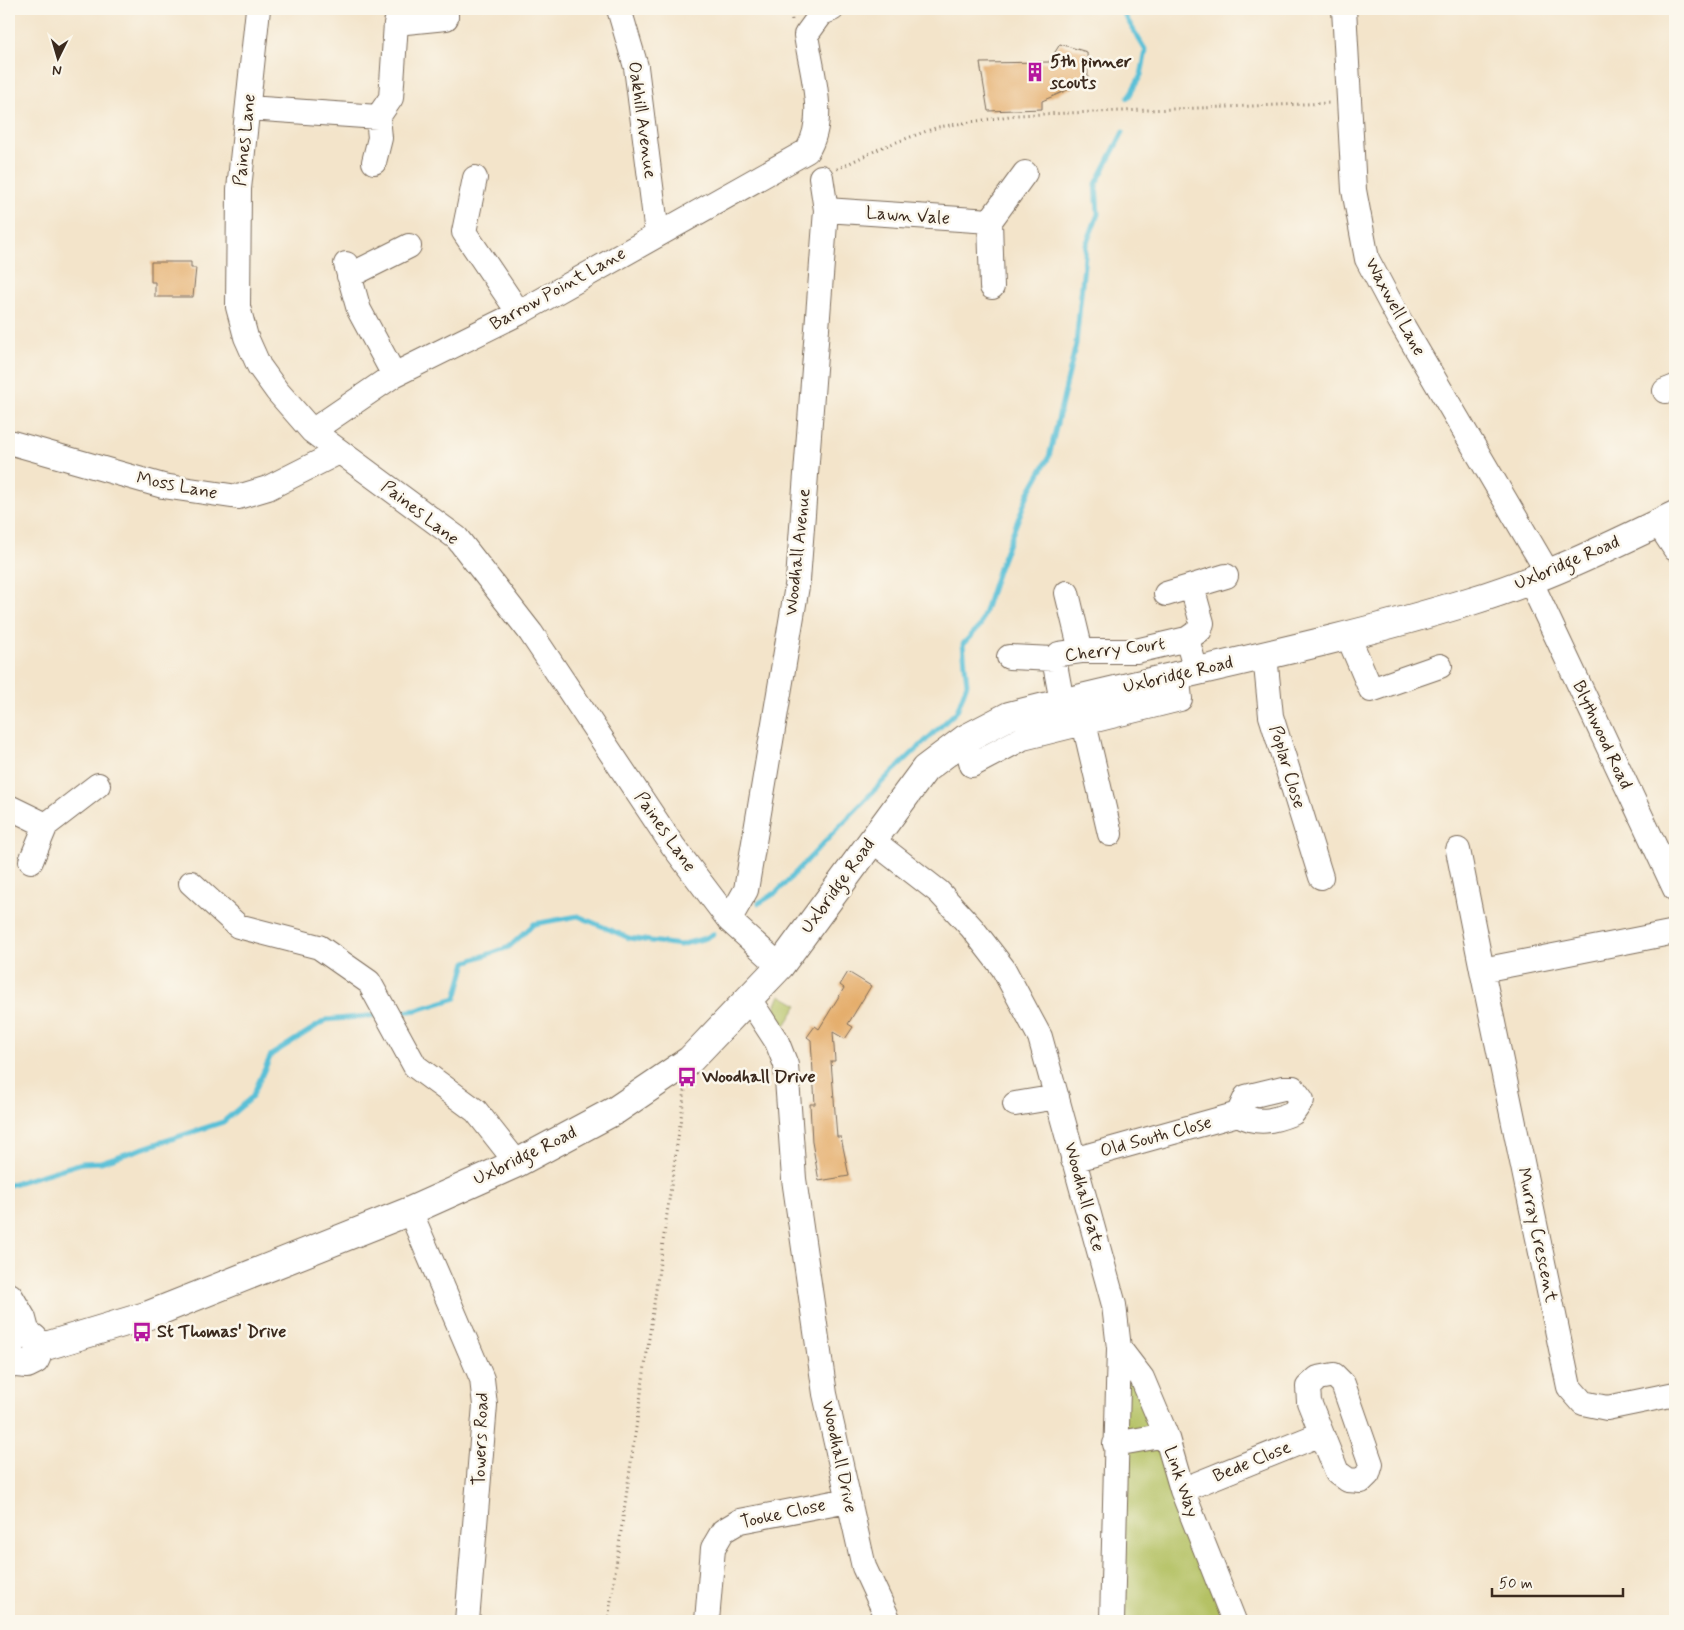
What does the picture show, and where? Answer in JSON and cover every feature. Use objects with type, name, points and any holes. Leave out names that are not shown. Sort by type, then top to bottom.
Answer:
[{"type":"main road","name":"Uxbridge Road","points":[[15,1346],[149,1315],[410,1211],[516,1163],[616,1110],[690,1060],[780,966],[925,769],[965,739],[1009,716],[1187,672],[1348,636],[1472,601],[1539,577],[1667,519]]},
{"type":"main road","points":[[9,1297],[22,1319],[15,1346]]},
{"type":"street","name":"Paines Lane","points":[[258,9],[239,189],[238,307],[246,337],[259,366],[312,431],[457,538],[531,633],[671,844],[729,920],[780,966]]},
{"type":"street","points":[[374,162],[380,138],[378,117],[392,98],[396,23],[446,18],[446,9]]},
{"type":"street","name":"Oakhill Avenue","points":[[619,9],[636,67],[657,234]]},
{"type":"street","name":"Barrow Point Lane","points":[[312,431],[394,375],[519,313],[807,150],[817,131],[818,112],[806,35],[822,13],[832,9]]},
{"type":"street","name":"Waxwell Lane","points":[[1344,9],[1354,190],[1366,259],[1539,577]]},
{"type":"street","points":[[248,108],[378,117]]},
{"type":"street","points":[[992,287],[990,221],[1025,173]]},
{"type":"street","name":"Woodhall Avenue","points":[[729,920],[746,890],[798,580],[826,210],[821,177]]},
{"type":"street","points":[[475,178],[464,232],[519,313]]},
{"type":"street","name":"Lawn Vale","points":[[826,210],[990,221]]},
{"type":"street","points":[[394,375],[359,310],[348,270],[409,246]]},
{"type":"street","name":"Moss Lane","points":[[9,442],[163,486],[238,497],[268,488],[339,452]]},
{"type":"street","points":[[1667,519],[1675,550]]},
{"type":"street","points":[[1166,594],[1226,576]]},
{"type":"street","name":"Blythwood Road","points":[[1539,577],[1675,889]]},
{"type":"street","points":[[1187,639],[1200,630],[1202,623],[1192,587]]},
{"type":"street","points":[[1067,594],[1081,651]]},
{"type":"street","points":[[1348,636],[1371,690],[1440,666]]},
{"type":"street","name":"Cherry Court","points":[[1062,702],[1054,659],[1059,654],[1081,651],[1136,651],[1187,639],[1187,672],[1180,699],[1084,723]]},
{"type":"street","name":"Poplar Close","points":[[1265,655],[1271,716],[1322,877]]},
{"type":"street","points":[[1009,657],[1054,659]]},
{"type":"street","points":[[965,739],[972,765],[1023,738],[1084,723],[1110,834]]},
{"type":"street","points":[[31,861],[46,825],[98,785]]},
{"type":"street","points":[[9,807],[46,825]]},
{"type":"street","name":"Woodhall Gate","points":[[872,840],[939,892],[972,928],[1003,968],[1040,1037],[1114,1305],[1118,1348],[1112,1621]]},
{"type":"street","name":"Murray Crescent","points":[[1458,850],[1568,1387],[1583,1403],[1607,1408],[1675,1394]]},
{"type":"street","points":[[191,883],[238,926],[319,947],[369,982],[415,1066],[476,1111],[516,1163]]},
{"type":"street","points":[[1482,970],[1675,932]]},
{"type":"street","name":"Woodhall Drive","points":[[749,999],[777,1042],[786,1065],[794,1179],[825,1394],[864,1567],[889,1621]]},
{"type":"street","points":[[1015,1104],[1056,1097]]},
{"type":"street","name":"Old South Close","points":[[1073,1160],[1238,1114]]},
{"type":"street","name":"Towers Road","points":[[410,1211],[482,1379],[485,1406],[466,1621]]},
{"type":"street","name":"Link Way","points":[[1118,1348],[1142,1378],[1166,1435],[1182,1490],[1234,1621]]},
{"type":"street","name":"Bede Close","points":[[1182,1490],[1321,1434]]},
{"type":"street","points":[[1115,1444],[1166,1435]]},
{"type":"street","name":"Tooke Close","points":[[707,1621],[714,1548],[723,1531],[740,1520],[848,1500]]},
{"type":"path","points":[[821,177],[883,147],[938,127],[1016,115],[1350,102]]},
{"type":"path","points":[[608,1621],[690,1060]]},
{"type":"green space","points":[[780,995],[798,1005],[784,1027],[778,1023],[773,1012]]},
{"type":"green space","points":[[1119,1348],[1234,1621],[1112,1621]]},
{"type":"building","name":"5th pinner scouts","points":[[1060,44],[1087,52],[1088,81],[1042,101],[1042,109],[988,111],[980,63],[1049,62]]},
{"type":"building","points":[[151,262],[191,262],[191,268],[196,268],[193,297],[155,297],[155,282],[151,282]]},
{"type":"building","points":[[848,972],[871,986],[848,1024],[853,1027],[845,1039],[833,1032],[835,1061],[831,1061],[837,1137],[841,1137],[849,1176],[819,1181],[812,1142],[810,1104],[815,1104],[811,1040],[807,1037],[815,1026],[819,1029],[844,988],[840,985]]},
{"type":"waterway","points":[[1124,9],[1124,14],[1146,51],[1141,75],[1128,98]]},
{"type":"waterway","points":[[759,903],[777,892],[886,778],[957,711],[967,684],[963,644],[980,626],[999,568],[1028,494],[1049,457],[1076,344],[1086,245],[1098,214],[1096,184],[1123,132]]},
{"type":"waterway","points":[[395,1013],[417,1010],[456,998],[466,962],[509,947],[534,924],[578,916],[629,938],[680,945],[706,938],[713,934]]},
{"type":"waterway","points":[[9,1185],[82,1163],[101,1162],[223,1122],[252,1097],[271,1055],[326,1020],[379,1015]]},
{"type":"place","name":"5th pinner scouts","points":[[1035,72]]},
{"type":"place","name":"Woodhall Drive","points":[[687,1077]]},
{"type":"place","name":"St Thomas' Drive","points":[[142,1332]]}]
